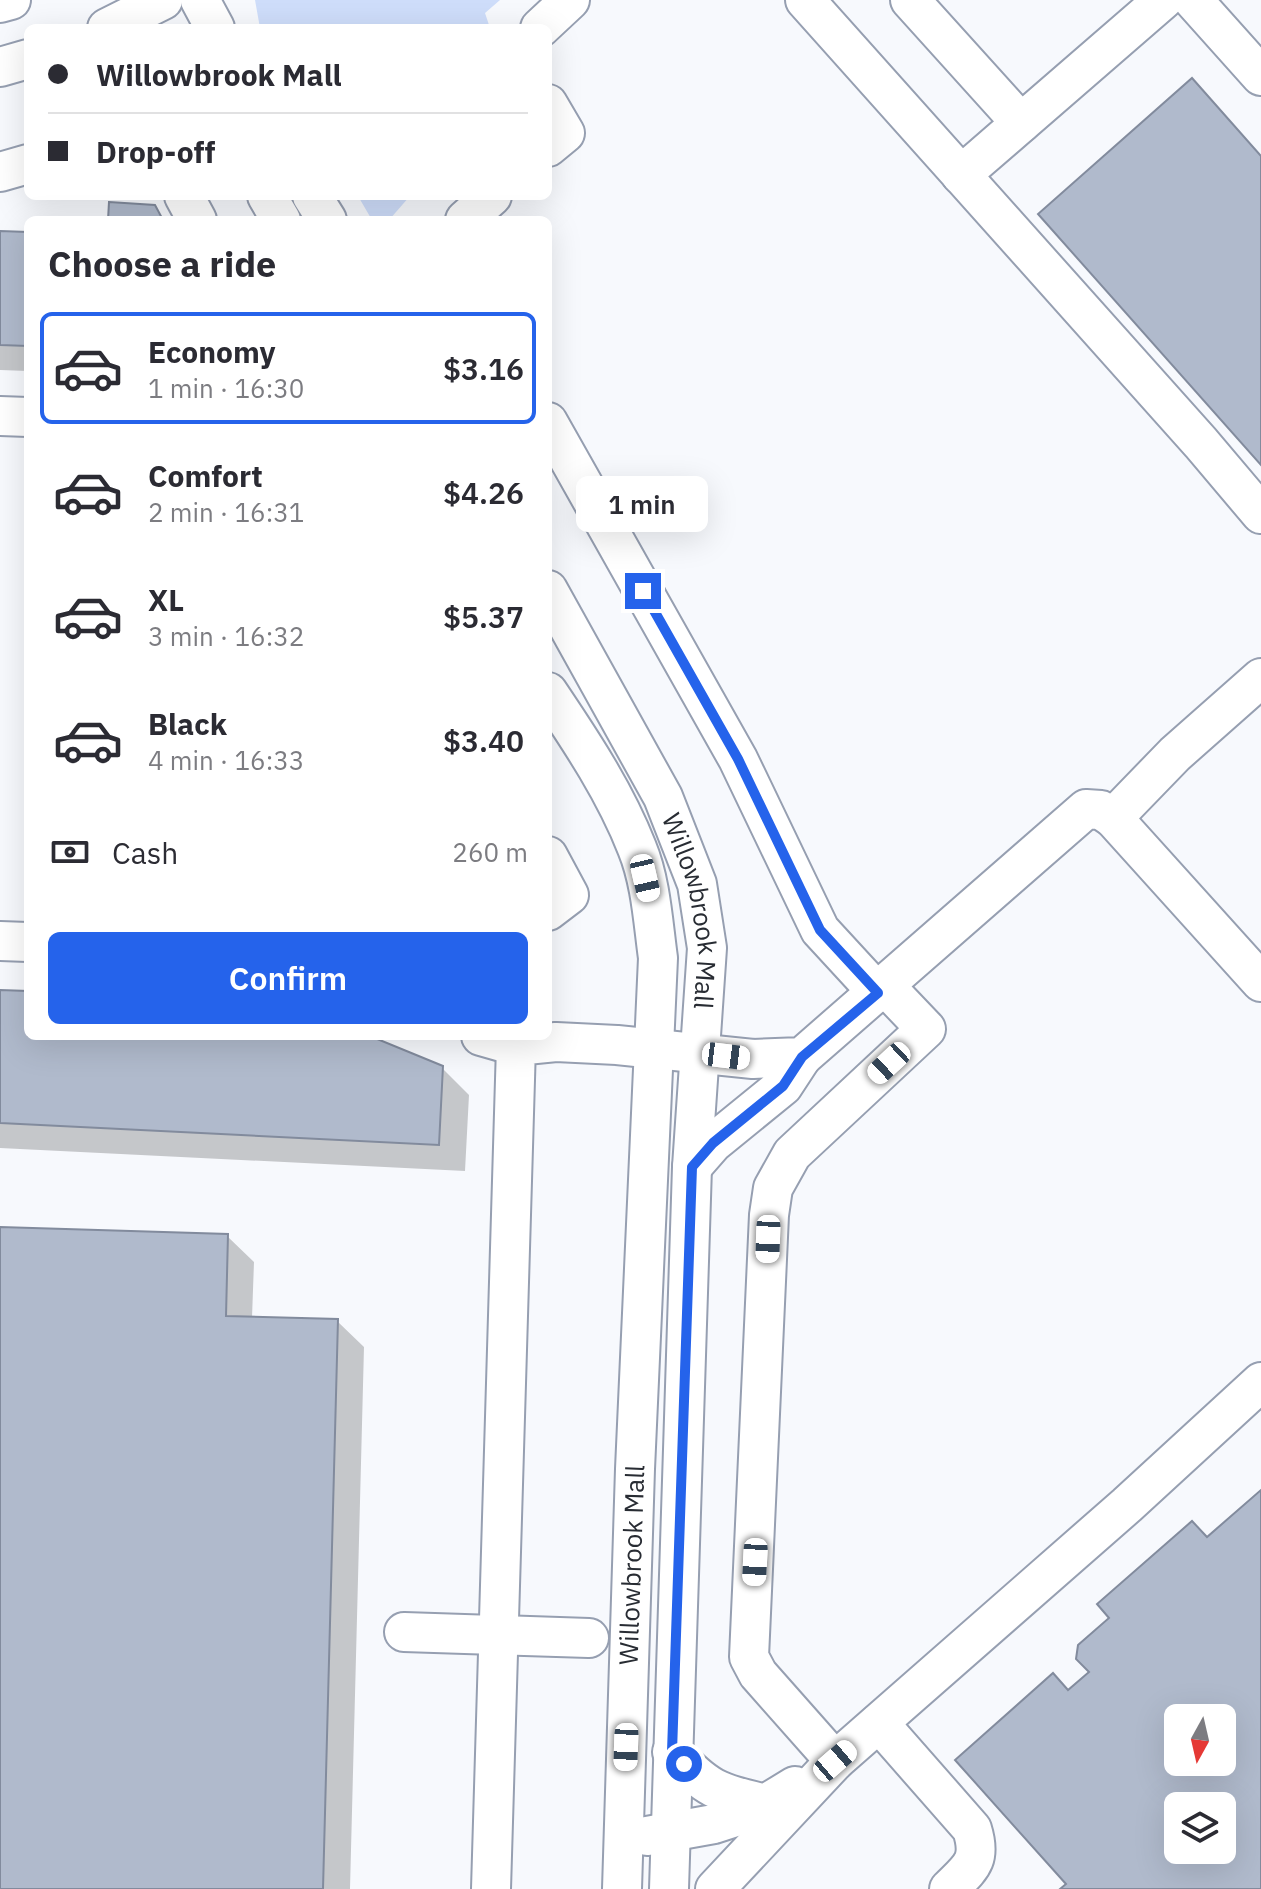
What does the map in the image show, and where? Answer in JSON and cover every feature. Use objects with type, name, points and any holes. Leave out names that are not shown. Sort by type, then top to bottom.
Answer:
[{"type":"street","points":[[0,3],[11,0]]},
{"type":"street","points":[[200,0],[213,24]]},
{"type":"street","points":[[544,24],[570,0]]},
{"type":"street","points":[[805,0],[1261,514]]},
{"type":"street","points":[[910,0],[1021,123]]},
{"type":"street","points":[[961,175],[1163,0]]},
{"type":"street","points":[[1193,0],[1261,76]]},
{"type":"street","points":[[118,24],[163,8]]},
{"type":"street","points":[[0,67],[24,60]]},
{"type":"street","points":[[552,111],[565,133],[552,144]]},
{"type":"street","points":[[0,172],[24,165]]},
{"type":"street","points":[[470,216],[488,200]]},
{"type":"street","points":[[0,416],[24,417]]},
{"type":"street","points":[[552,429],[738,759],[820,930],[926,1029],[792,1154],[773,1188],[769,1215],[749,1657],[758,1674],[835,1761]]},
{"type":"street","name":"Willowbrook Mall","points":[[552,597],[663,797],[697,884],[707,948],[692,1167],[669,1883]]},
{"type":"street","points":[[1113,818],[1175,754],[1261,678]]},
{"type":"street","name":"Willowbrook Mall","points":[[552,698],[583,744],[638,850],[651,906],[658,958],[635,1469],[622,1885]]},
{"type":"street","points":[[692,1167],[713,1143],[783,1086],[802,1057],[1086,809],[1101,810],[1113,818],[1261,982]]},
{"type":"street","points":[[552,863],[569,895],[552,908]]},
{"type":"street","points":[[0,941],[24,942]]},
{"type":"street","points":[[491,1889],[501,1635],[510,1190],[499,1041],[653,1048],[753,1059],[802,1057]]},
{"type":"street","points":[[622,1885],[727,1877],[835,1761],[1127,1505],[1261,1382]]},
{"type":"street","points":[[404,1632],[589,1638]]},
{"type":"street","points":[[879,1723],[972,1829],[978,1848],[969,1869],[949,1889]]},
{"type":"street","points":[[672,1752],[695,1776],[719,1793],[766,1804]]},
{"type":"street","points":[[624,1839],[714,1824],[754,1811],[835,1761]]},
{"type":"shaded area","points":[[255,0],[500,0],[485,13],[489,24],[259,24]]},
{"type":"shaded area","points":[[360,200],[406,200],[392,216],[370,216]]},
{"type":"building","points":[[1192,78],[1261,156],[1261,465],[1038,214]]},
{"type":"building","points":[[109,202],[155,205],[161,216],[108,216]]},
{"type":"building","points":[[0,231],[24,232],[24,346],[0,345]]},
{"type":"building","points":[[0,990],[24,991],[24,1040],[380,1040],[443,1066],[439,1145],[0,1123]]},
{"type":"building","points":[[0,1227],[228,1234],[226,1316],[338,1319],[323,1889],[0,1889]]},
{"type":"building","points":[[1261,1490],[1261,1889],[1060,1889],[1066,1884],[955,1760],[1053,1673],[1068,1690],[1089,1672],[1076,1659],[1078,1645],[1109,1618],[1097,1604],[1192,1521],[1207,1537]]},
{"type":"route","points":[[643,591],[738,759],[820,930],[878,993],[802,1057],[783,1086],[713,1143],[692,1167],[672,1752],[684,1764]]}]
